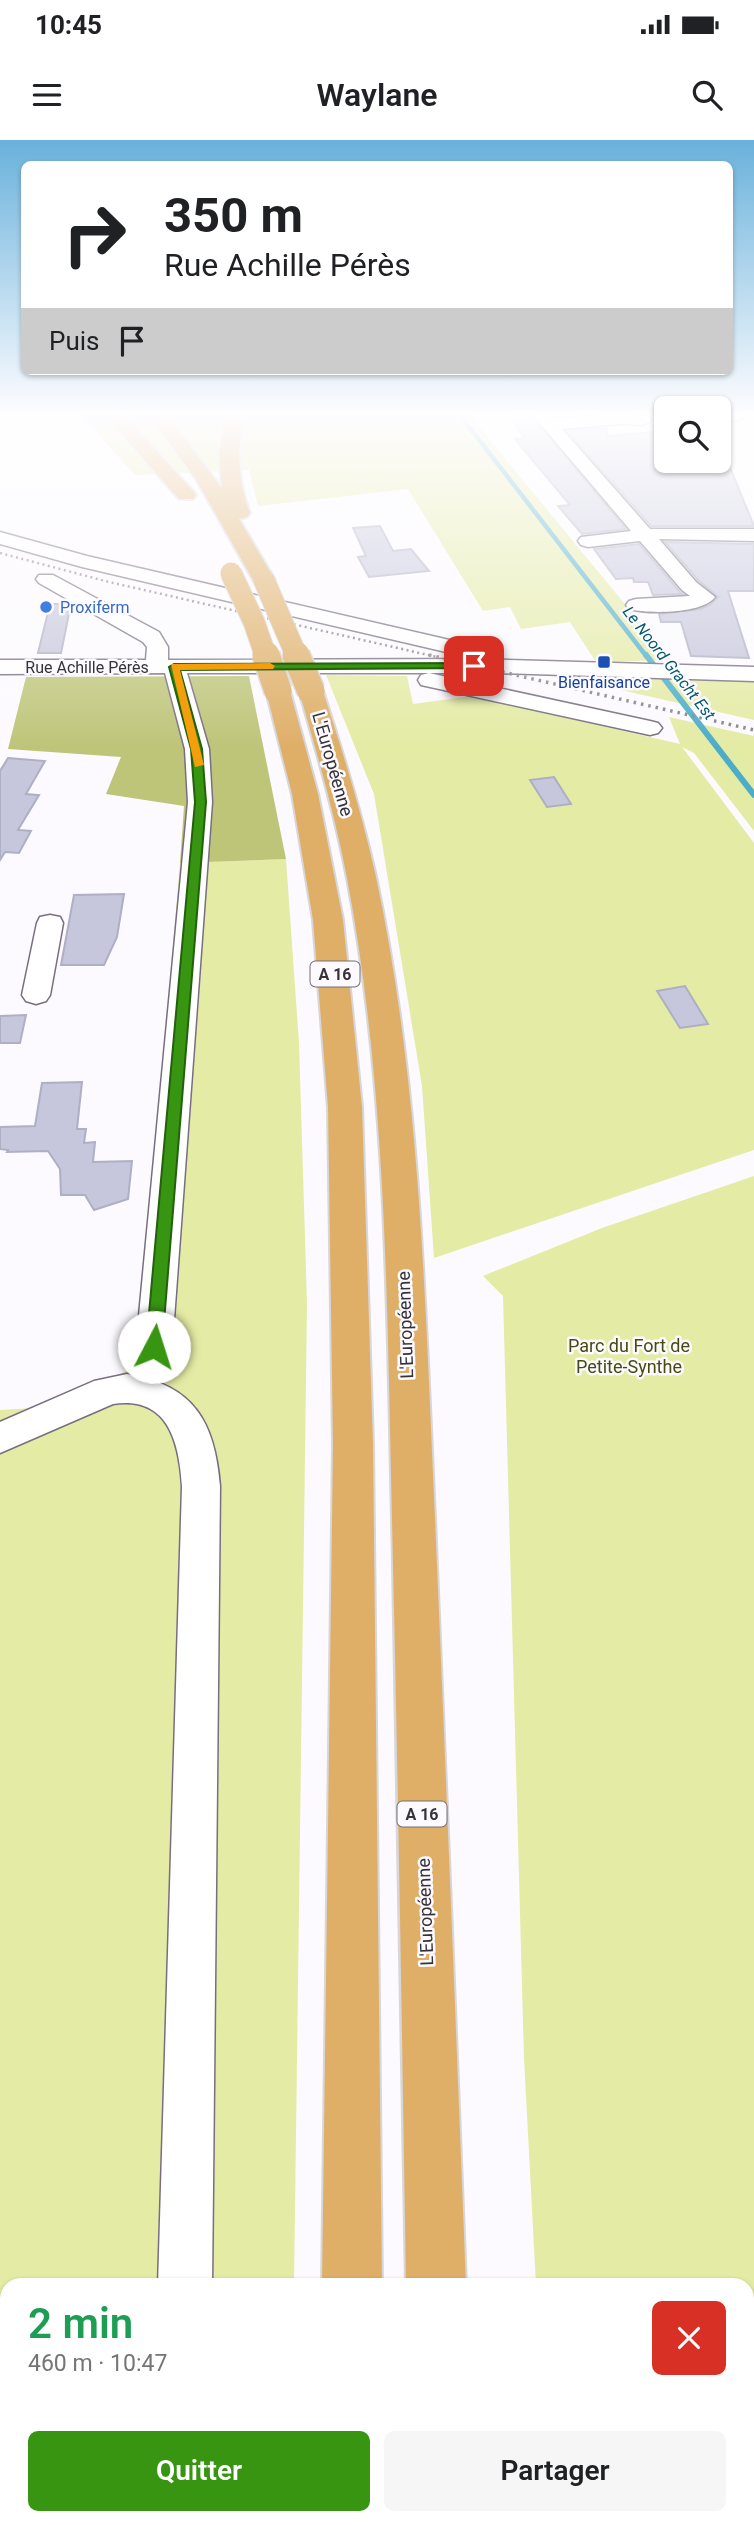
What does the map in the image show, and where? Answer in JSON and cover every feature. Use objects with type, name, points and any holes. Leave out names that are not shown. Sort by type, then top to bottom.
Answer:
[{"type":"highway","name":"L'Européenne","points":[[232,525],[264,580],[311,691],[341,784],[369,912],[389,1068],[407,1342],[436,2278]]},
{"type":"highway","points":[[246,525],[264,580]]},
{"type":"highway","name":"L'Européenne","points":[[227,565],[254,622],[278,691],[314,833],[332,945],[345,1107],[352,1345],[352,2278]]},
{"type":"street","points":[[636,525],[689,586],[705,597],[688,604],[636,605]]},
{"type":"street","points":[[587,541],[644,535],[754,535]]},
{"type":"street","points":[[0,538],[109,567],[502,659],[522,667]]},
{"type":"street","points":[[46,579],[151,637],[157,643],[197,749],[200,802],[154,1347]]},
{"type":"street","points":[[419,666],[426,679],[437,683],[650,728]]},
{"type":"street","name":"Rue Achille Pérès","points":[[4,673],[165,667],[419,666],[754,674]]},
{"type":"street","points":[[36,995],[50,923]]},
{"type":"street","points":[[0,1438],[107,1391],[136,1389],[156,1395],[174,1406],[190,1428],[199,1456],[201,1486],[185,2278]]},
{"type":"green space","points":[[430,525],[560,525],[671,660],[596,662],[570,622],[521,629],[510,607],[483,611]]},
{"type":"green space","points":[[326,675],[407,676],[413,704],[472,696],[680,744],[669,717],[754,736],[754,831],[694,753],[682,747],[754,843],[754,1150],[434,1258],[422,1086],[374,794]]},
{"type":"green space","points":[[554,675],[754,681],[754,720]]},
{"type":"green space","points":[[249,676],[286,859],[180,863],[184,806],[106,794],[121,757],[8,749],[26,677]]},
{"type":"green space","points":[[286,859],[299,1043],[307,1304],[294,2278],[0,2278],[0,1410],[34,1408],[137,1367],[180,863]]},
{"type":"green space","name":"Parc du Fort de Petite-Synthe","points":[[754,1176],[754,2278],[536,2278],[524,2058],[503,1296],[483,1276],[602,1228]]},
{"type":"building","points":[[575,525],[623,525],[626,529],[582,534]]},
{"type":"building","points":[[650,525],[754,525],[651,526]]},
{"type":"building","points":[[380,526],[393,551],[411,549],[429,571],[369,577],[358,557],[366,556],[353,528]]},
{"type":"building","points":[[665,542],[754,544],[754,591],[728,591],[749,658],[691,656],[681,622],[661,622],[659,614],[700,609],[710,605],[718,597],[698,580]]},
{"type":"building","points":[[639,544],[683,594],[653,595],[648,582],[634,582],[633,578],[616,579],[594,549]]},
{"type":"building","points":[[50,604],[71,604],[61,653],[38,653]]},
{"type":"building","points":[[8,758],[45,761],[26,794],[39,795],[18,830],[31,831],[19,853],[5,852],[0,860],[0,771]]},
{"type":"building","points":[[554,777],[571,804],[547,807],[530,780]]},
{"type":"building","points":[[124,894],[117,937],[104,965],[61,965],[74,895]]},
{"type":"building","points":[[685,986],[708,1024],[680,1028],[657,991]]},
{"type":"building","points":[[26,1015],[20,1043],[0,1043],[0,1016]]},
{"type":"building","points":[[82,1082],[77,1129],[86,1129],[84,1143],[95,1142],[93,1162],[132,1161],[128,1199],[94,1210],[85,1195],[61,1195],[60,1169],[48,1151],[7,1152],[8,1150],[0,1149],[0,1127],[35,1126],[42,1083]]},
{"type":"waterway","name":"Le Noord Gracht Est","points":[[545,525],[647,657]]},
{"type":"waterway","name":"Le Noord Gracht Est","points":[[646,655],[754,795]]},
{"type":"railway","points":[[0,553],[109,582],[437,657]]},
{"type":"railway","points":[[429,655],[754,730]]},
{"type":"slow traffic","points":[[199,765],[174,667],[270,666]]},
{"type":"place","name":"Proxiferm","points":[[46,607]]},
{"type":"place","name":"Bienfaisance","points":[[604,662]]},
{"type":"route","points":[[154,1347],[200,802],[197,749],[174,667],[474,666]]}]
